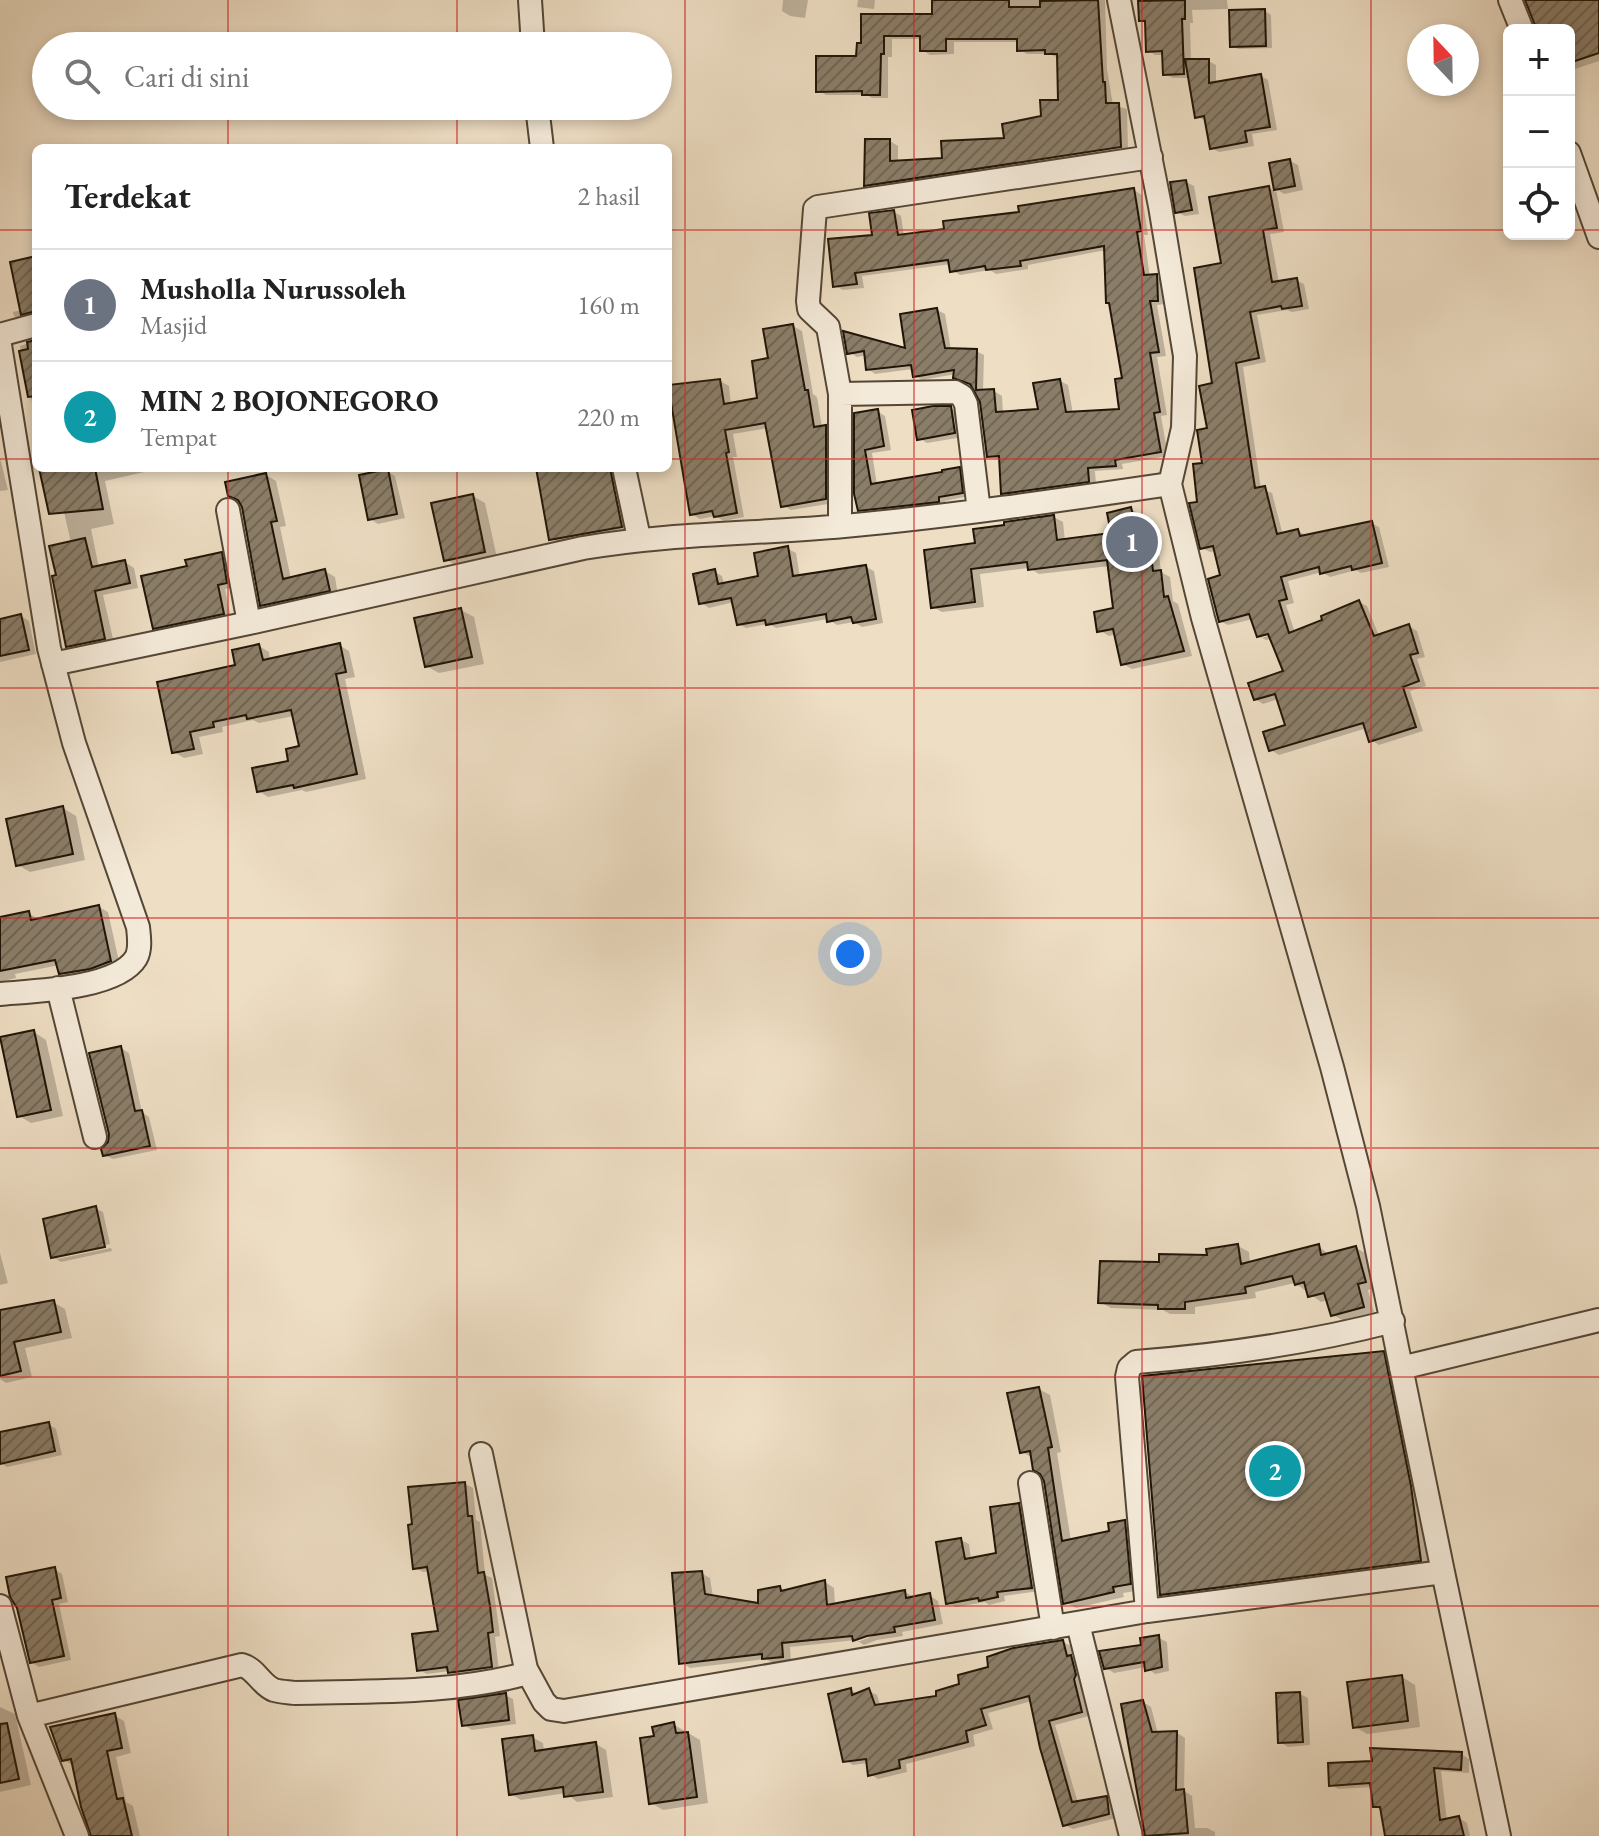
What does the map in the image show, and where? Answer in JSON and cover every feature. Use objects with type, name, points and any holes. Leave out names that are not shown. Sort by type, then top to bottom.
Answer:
[{"type":"street","points":[[530,0],[532,32]]},
{"type":"street","points":[[1119,0],[1151,157],[1185,356],[1183,428],[1170,484],[1203,618],[1332,1067],[1368,1206],[1499,1836]]},
{"type":"street","points":[[1510,0],[1520,24]]},
{"type":"street","points":[[539,120],[542,144]]},
{"type":"street","points":[[840,526],[840,394],[828,327],[809,309],[808,301],[815,209],[1151,157]]},
{"type":"street","points":[[1574,168],[1599,237]]},
{"type":"street","points":[[0,335],[32,326]]},
{"type":"street","points":[[0,345],[53,664],[74,743],[138,927],[139,949],[135,960],[119,972],[97,981],[0,994]]},
{"type":"street","points":[[840,394],[955,392],[962,396],[966,404],[979,511]]},
{"type":"street","points":[[625,472],[639,538]]},
{"type":"street","points":[[53,664],[639,538],[840,526],[979,511],[1170,484]]},
{"type":"street","points":[[228,510],[249,623]]},
{"type":"street","points":[[58,988],[95,1137]]},
{"type":"street","points":[[1401,1368],[1599,1320]]},
{"type":"street","points":[[1147,1611],[1127,1377],[1129,1368],[1136,1362],[1328,1338],[1393,1321]]},
{"type":"street","points":[[481,1454],[528,1673],[551,1709],[564,1711],[1147,1611],[1443,1572]]},
{"type":"street","points":[[1030,1483],[1053,1628]]},
{"type":"street","points":[[0,1606],[29,1716],[77,1836]]},
{"type":"street","points":[[1078,1624],[1131,1836]]},
{"type":"street","points":[[29,1716],[242,1665],[249,1667],[276,1691],[295,1693],[428,1689],[501,1681],[528,1673]]},
{"type":"building","points":[[932,0],[1009,0],[1009,7],[1040,7],[1040,1],[1098,0],[1106,103],[1119,103],[1121,147],[864,186],[865,139],[890,139],[890,161],[942,158],[941,141],[1004,138],[1002,124],[1041,116],[1040,100],[1058,100],[1057,54],[1045,54],[1045,50],[1017,51],[1017,39],[946,39],[946,51],[920,51],[920,36],[884,36],[880,95],[862,95],[862,91],[816,92],[816,56],[856,56],[857,43],[861,43],[861,14],[932,14]]},
{"type":"building","points":[[1185,0],[1185,19],[1182,19],[1184,74],[1163,75],[1162,51],[1146,52],[1145,21],[1139,21],[1138,1]]},
{"type":"building","points":[[1525,0],[1599,0],[1599,53],[1575,61],[1575,24],[1535,24]]},
{"type":"building","points":[[1265,9],[1266,46],[1230,47],[1229,10]]},
{"type":"building","points":[[1185,59],[1209,59],[1209,83],[1261,74],[1270,127],[1245,131],[1247,142],[1210,149],[1204,116],[1195,118]]},
{"type":"building","points":[[1290,159],[1295,186],[1274,190],[1269,163]]},
{"type":"building","points":[[1186,180],[1192,210],[1175,213],[1170,182]]},
{"type":"building","points":[[1269,186],[1277,228],[1263,230],[1272,282],[1297,278],[1302,306],[1282,309],[1281,306],[1250,312],[1259,358],[1236,363],[1255,488],[1265,486],[1277,534],[1298,529],[1300,536],[1372,521],[1382,563],[1352,570],[1351,566],[1320,574],[1319,567],[1281,577],[1287,599],[1279,601],[1289,633],[1359,600],[1374,636],[1409,624],[1418,653],[1410,655],[1419,681],[1403,687],[1416,727],[1369,742],[1363,723],[1269,751],[1263,732],[1285,725],[1275,694],[1254,700],[1248,683],[1283,671],[1268,634],[1257,637],[1249,614],[1219,622],[1208,579],[1220,575],[1213,546],[1200,549],[1189,503],[1197,502],[1193,464],[1202,463],[1197,430],[1207,428],[1199,386],[1212,383],[1194,268],[1221,263],[1209,197]]},
{"type":"building","points":[[1134,188],[1144,275],[1157,274],[1158,301],[1150,301],[1159,352],[1150,353],[1160,412],[1154,413],[1161,452],[1115,460],[1116,466],[1088,468],[1089,482],[1001,494],[999,456],[987,457],[980,402],[970,384],[953,378],[954,370],[913,377],[911,365],[866,370],[864,351],[847,354],[843,331],[905,348],[900,314],[937,308],[945,348],[977,349],[976,390],[994,389],[996,412],[1038,409],[1033,383],[1060,379],[1066,412],[1119,409],[1115,379],[1122,378],[1109,303],[1106,303],[1104,246],[1020,261],[1021,266],[986,270],[985,266],[950,272],[948,260],[855,273],[857,284],[833,287],[828,239],[872,235],[869,213],[894,210],[898,235],[944,229],[943,221],[1019,212],[1018,206]]},
{"type":"building","points":[[32,257],[32,312],[21,315],[10,262]]},
{"type":"building","points":[[793,324],[814,427],[826,425],[826,499],[781,507],[765,423],[725,430],[737,513],[714,517],[712,511],[690,515],[672,409],[672,385],[720,379],[724,404],[757,398],[752,361],[768,358],[763,329]]},
{"type":"building","points":[[32,341],[32,396],[28,397],[19,351],[28,349],[27,342]]},
{"type":"building","points":[[951,406],[955,433],[917,440],[912,410]]},
{"type":"building","points":[[878,409],[884,446],[865,450],[871,484],[960,467],[963,493],[939,497],[939,502],[858,511],[854,494],[854,413]]},
{"type":"building","points":[[40,472],[96,472],[103,509],[49,514]]},
{"type":"building","points":[[389,472],[397,514],[368,520],[359,475]]},
{"type":"building","points":[[537,472],[611,472],[622,527],[549,540]]},
{"type":"building","points":[[266,473],[277,521],[271,522],[283,579],[325,569],[330,591],[260,606],[242,507],[238,500],[228,496],[225,482]]},
{"type":"building","points":[[473,494],[485,552],[444,561],[431,503]]},
{"type":"building","points":[[1131,507],[1137,532],[1148,529],[1153,571],[1161,570],[1164,597],[1168,596],[1184,651],[1121,665],[1113,629],[1097,632],[1094,612],[1113,608],[1107,560],[1028,570],[1027,562],[971,569],[975,602],[931,608],[924,550],[975,543],[973,529],[1054,515],[1057,540],[1111,533],[1107,513]]},
{"type":"building","points":[[85,538],[92,567],[125,560],[130,583],[95,591],[105,639],[66,647],[49,546]]},
{"type":"building","points":[[788,546],[793,576],[866,565],[876,619],[853,623],[851,617],[827,622],[826,614],[766,625],[765,620],[737,625],[731,598],[699,604],[693,574],[715,569],[718,584],[758,576],[754,553]]},
{"type":"building","points":[[222,552],[227,583],[218,585],[224,614],[153,629],[141,576],[187,566],[185,560]]},
{"type":"building","points":[[461,608],[472,657],[425,667],[414,618]]},
{"type":"building","points":[[21,614],[29,650],[0,656],[0,619]]},
{"type":"building","points":[[340,643],[346,672],[336,674],[357,774],[294,788],[293,785],[257,792],[252,768],[288,761],[286,749],[299,746],[291,710],[213,722],[214,727],[190,732],[194,749],[172,753],[157,682],[235,665],[232,650],[259,644],[263,660]]},
{"type":"building","points":[[63,806],[73,854],[16,866],[6,819]]},
{"type":"building","points":[[99,905],[111,961],[90,969],[59,974],[55,960],[0,971],[0,917],[29,911],[31,920]]},
{"type":"building","points":[[34,1030],[51,1110],[17,1117],[0,1037]]},
{"type":"building","points":[[121,1046],[135,1111],[142,1110],[150,1146],[103,1156],[101,1149],[108,1142],[109,1134],[89,1053]]},
{"type":"building","points":[[96,1206],[105,1247],[51,1258],[43,1219]]},
{"type":"building","points":[[1238,1244],[1241,1264],[1319,1244],[1321,1255],[1356,1246],[1366,1282],[1358,1284],[1364,1307],[1331,1316],[1324,1293],[1308,1297],[1304,1282],[1295,1285],[1292,1276],[1245,1287],[1246,1293],[1185,1302],[1185,1309],[1098,1303],[1100,1261],[1159,1262],[1159,1254],[1207,1255],[1206,1249]]},
{"type":"building","points":[[54,1300],[61,1332],[14,1342],[21,1371],[0,1376],[0,1310]]},
{"type":"building","points":[[1384,1351],[1411,1486],[1421,1561],[1160,1595],[1142,1376]]},
{"type":"building","points":[[1039,1387],[1052,1447],[1048,1448],[1062,1541],[1109,1531],[1108,1523],[1125,1520],[1131,1584],[1113,1587],[1114,1592],[1063,1604],[1044,1481],[1033,1470],[1030,1451],[1020,1453],[1007,1393]]},
{"type":"building","points":[[49,1422],[55,1451],[0,1464],[0,1432]]},
{"type":"building","points":[[465,1482],[478,1573],[484,1572],[490,1606],[493,1632],[488,1633],[492,1667],[448,1673],[447,1667],[417,1671],[412,1634],[438,1631],[427,1567],[413,1569],[408,1487]]},
{"type":"building","points":[[1019,1503],[1032,1588],[997,1592],[998,1597],[979,1601],[978,1598],[946,1604],[936,1542],[961,1538],[965,1559],[996,1553],[990,1507]]},
{"type":"building","points":[[55,1567],[61,1598],[52,1600],[64,1656],[30,1663],[6,1577]]},
{"type":"building","points":[[702,1571],[705,1594],[758,1603],[758,1590],[780,1586],[781,1591],[825,1580],[827,1605],[905,1590],[906,1598],[930,1593],[935,1620],[894,1627],[895,1632],[853,1641],[852,1636],[782,1643],[783,1657],[762,1659],[762,1654],[679,1664],[672,1573]]},
{"type":"building","points":[[1159,1635],[1162,1667],[1145,1671],[1144,1662],[1104,1669],[1099,1651],[1141,1645],[1140,1638]]},
{"type":"building","points":[[1063,1640],[1067,1656],[1071,1655],[1082,1712],[1049,1721],[1072,1802],[1107,1796],[1109,1814],[1063,1826],[1040,1748],[1029,1696],[981,1709],[986,1725],[966,1731],[968,1742],[899,1760],[900,1768],[868,1776],[866,1759],[843,1762],[828,1694],[851,1688],[852,1695],[869,1688],[875,1705],[936,1696],[936,1691],[959,1684],[958,1675],[988,1667],[987,1657],[1013,1648]]},
{"type":"building","points":[[1402,1675],[1408,1721],[1353,1728],[1347,1682]]},
{"type":"building","points":[[1300,1692],[1303,1742],[1278,1743],[1276,1693]]},
{"type":"building","points":[[506,1693],[509,1720],[462,1726],[458,1700]]},
{"type":"building","points":[[1143,1700],[1152,1732],[1177,1731],[1176,1790],[1184,1789],[1188,1833],[1145,1836],[1121,1704]]},
{"type":"building","points":[[115,1713],[122,1748],[107,1751],[117,1799],[123,1798],[132,1836],[91,1836],[71,1759],[62,1761],[50,1727]]},
{"type":"building","points":[[674,1722],[676,1733],[688,1732],[697,1797],[649,1804],[640,1738],[654,1736],[652,1727]]},
{"type":"building","points":[[7,1723],[19,1779],[0,1783],[0,1724]]},
{"type":"building","points":[[533,1735],[535,1751],[596,1742],[603,1792],[564,1797],[563,1787],[509,1795],[502,1739]]},
{"type":"building","points":[[1370,1748],[1462,1752],[1461,1770],[1434,1768],[1440,1820],[1459,1816],[1464,1836],[1385,1836],[1380,1807],[1373,1807],[1370,1783],[1329,1786],[1328,1763],[1372,1761]]},
{"type":"place","name":"Musholla Nurussoleh","points":[[1132,542]]},
{"type":"place","name":"MIN 2 BOJONEGORO","points":[[1275,1471]]}]
